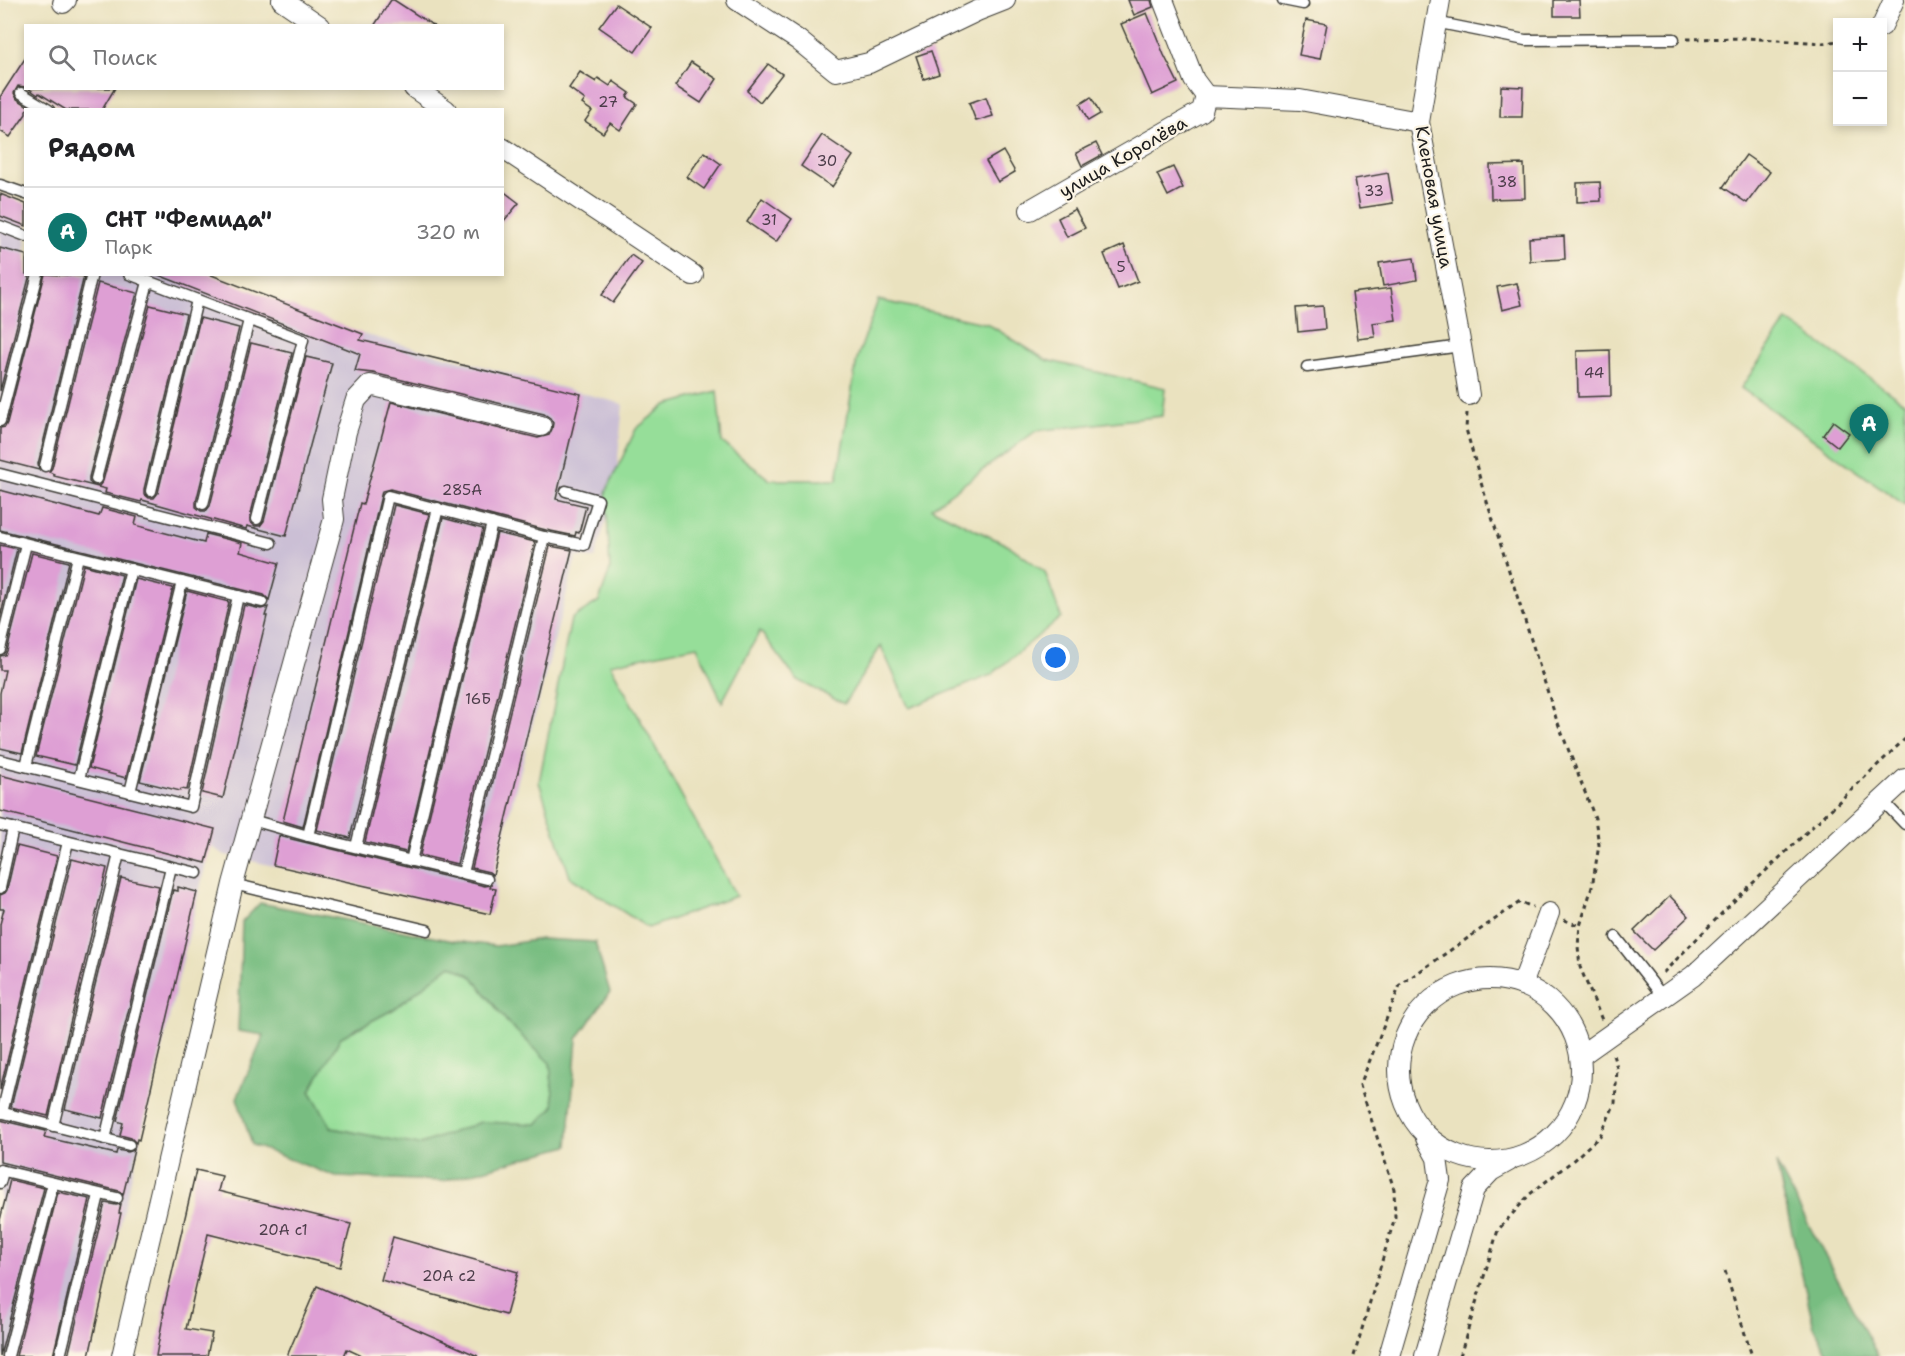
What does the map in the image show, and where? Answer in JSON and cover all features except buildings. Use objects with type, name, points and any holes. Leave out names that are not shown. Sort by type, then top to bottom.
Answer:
[{"type":"street","points":[[282,0],[317,24]]},
{"type":"street","points":[[737,0],[798,40],[836,71],[869,63],[977,10],[1005,0]]},
{"type":"street","points":[[1163,0],[1194,80],[1206,96],[1300,100],[1419,122]]},
{"type":"street","name":"Кленовая улица","points":[[1440,0],[1419,122],[1469,394]]},
{"type":"street","points":[[1886,18],[1894,0]]},
{"type":"street","points":[[417,90],[443,108]]},
{"type":"street","name":"улица Королёва","points":[[1030,210],[1202,111],[1206,96]]},
{"type":"street","points":[[504,149],[693,275]]},
{"type":"street","points":[[122,1356],[233,884],[334,519],[332,499],[335,476],[356,400],[370,385],[541,426]]},
{"type":"street","points":[[1580,1056],[1693,976],[1905,779]]},
{"type":"street","points":[[1521,985],[1550,914]]},
{"type":"street","points":[[1425,1356],[1474,1189],[1491,1171],[1529,1153],[1556,1133],[1567,1120],[1575,1105],[1582,1072],[1573,1033],[1560,1012],[1549,1001],[1521,985],[1505,981],[1488,979],[1462,984],[1439,995],[1415,1019],[1406,1034],[1401,1050],[1400,1084],[1411,1117],[1432,1141],[1457,1155],[1485,1161],[1514,1159]]},
{"type":"street","points":[[1389,1356],[1440,1180],[1437,1158],[1422,1131]]},
{"type":"lane","points":[[1283,0],[1303,3]]},
{"type":"lane","points":[[1435,22],[1525,40],[1674,39]]},
{"type":"lane","points":[[21,93],[47,108]]},
{"type":"lane","points":[[0,185],[24,193]]},
{"type":"lane","points":[[0,226],[24,235]]},
{"type":"lane","points":[[0,421],[37,276]]},
{"type":"lane","points":[[45,466],[92,276]]},
{"type":"lane","points":[[134,276],[303,340],[257,519]]},
{"type":"lane","points":[[96,479],[148,282]]},
{"type":"lane","points":[[151,490],[197,300]]},
{"type":"lane","points":[[203,504],[249,320]]},
{"type":"lane","points":[[1307,367],[1461,346]]},
{"type":"lane","points":[[0,474],[271,543]]},
{"type":"lane","points":[[308,836],[388,496],[544,537],[584,545],[598,500],[566,491]]},
{"type":"lane","points":[[356,848],[438,508]]},
{"type":"lane","points":[[411,861],[492,523]]},
{"type":"lane","points":[[0,537],[262,602]]},
{"type":"lane","points":[[463,873],[544,537]]},
{"type":"lane","points":[[0,649],[26,544]]},
{"type":"lane","points":[[26,766],[78,556]]},
{"type":"lane","points":[[79,780],[131,569]]},
{"type":"lane","points":[[130,792],[182,582]]},
{"type":"lane","points":[[0,760],[191,807],[238,596]]},
{"type":"lane","points":[[1882,800],[1905,824]]},
{"type":"lane","points":[[252,820],[308,836],[487,879]]},
{"type":"lane","points":[[0,825],[197,873]]},
{"type":"lane","points":[[0,888],[14,828]]},
{"type":"lane","points":[[68,842],[1,1112],[129,1145]]},
{"type":"lane","points":[[53,1126],[119,855]]},
{"type":"lane","points":[[105,1139],[171,867]]},
{"type":"lane","points":[[233,884],[427,930]]},
{"type":"lane","points":[[1616,937],[1664,998]]},
{"type":"lane","points":[[0,1183],[2,1170],[117,1198]]},
{"type":"lane","points":[[8,1356],[53,1183]]},
{"type":"lane","points":[[60,1356],[99,1195]]},
{"type":"path","points":[[1674,39],[1745,38],[1833,42]]},
{"type":"path","points":[[1460,1356],[1498,1230],[1530,1194],[1600,1136],[1615,1103],[1617,1068],[1608,1037],[1580,967],[1578,946],[1580,926],[1592,887],[1599,845],[1595,818],[1556,718],[1482,486],[1466,429],[1469,394]]},
{"type":"path","points":[[1652,982],[1734,900],[1905,739]]},
{"type":"path","points":[[1354,1356],[1395,1217],[1394,1189],[1360,1085],[1400,985],[1520,902],[1580,926]]},
{"type":"path","points":[[1725,1271],[1752,1356]]},
{"type":"shaded area","points":[[0,194],[24,204],[24,276],[212,276],[363,334],[623,404],[615,489],[595,558],[576,557],[494,874],[496,889],[490,914],[225,855],[210,846],[89,1356],[0,1356]]},
{"type":"green space","points":[[878,300],[988,324],[1046,360],[1165,388],[1162,416],[1036,431],[931,508],[1011,547],[1045,572],[1061,617],[991,675],[909,708],[881,646],[844,704],[797,680],[760,631],[722,702],[697,646],[610,664],[736,896],[648,928],[570,877],[539,782],[571,619],[599,601],[610,570],[606,492],[636,429],[666,405],[717,391],[722,442],[770,480],[837,480],[857,359]]},
{"type":"green space","points":[[1787,320],[1905,403],[1905,505],[1741,388]]},
{"type":"green space","points":[[260,903],[453,941],[496,946],[541,939],[595,942],[610,992],[577,1039],[568,1146],[444,1181],[336,1177],[252,1145],[237,1098],[264,1035],[238,1031],[242,922]],"holes":[[[451,965],[473,977],[507,1022],[550,1063],[554,1106],[537,1124],[481,1122],[418,1145],[332,1128],[310,1091],[341,1037],[394,1009]]]},
{"type":"green space","points":[[451,965],[473,977],[507,1022],[550,1063],[554,1105],[537,1124],[481,1122],[418,1145],[332,1128],[310,1091],[341,1037],[394,1009]]},
{"type":"green space","points":[[1776,1163],[1878,1356],[1829,1356],[1814,1327]]},
{"type":"place","name":"СНТ \"Фемида\"","points":[[1869,454]]}]
